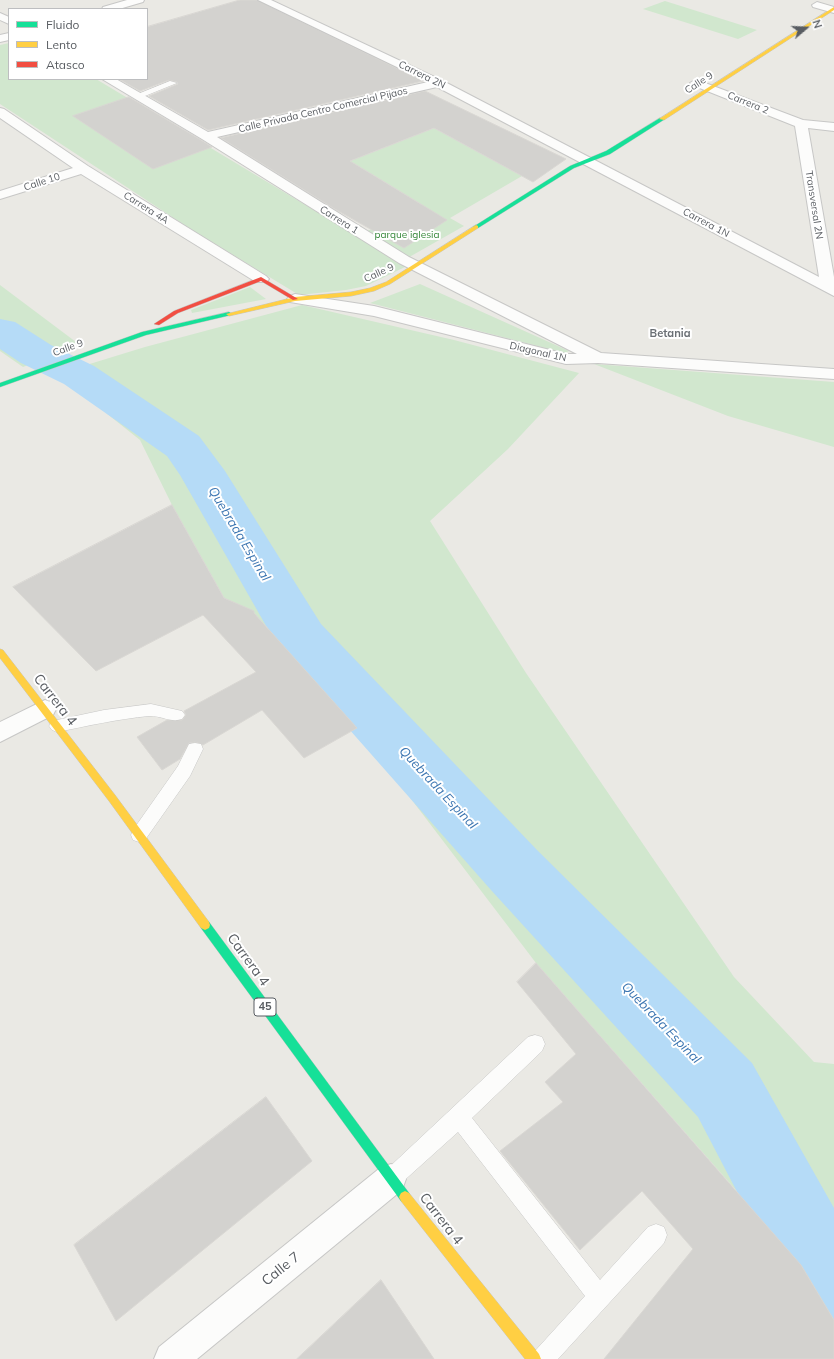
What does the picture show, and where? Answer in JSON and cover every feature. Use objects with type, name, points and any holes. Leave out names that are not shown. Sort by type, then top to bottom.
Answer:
[{"type":"street","points":[[111,8],[139,0]]},
{"type":"street","name":"Carrera 2N","points":[[263,0],[439,83],[582,159]]},
{"type":"street","points":[[817,5],[834,9]]},
{"type":"street","name":"Calle 9","points":[[0,385],[144,334],[295,299],[372,290],[416,266],[582,159],[608,154],[834,9]]},
{"type":"street","name":"Carrera 1","points":[[110,80],[206,136],[367,238],[416,266],[598,358]]},
{"type":"street","name":"Calle Privada Centro Comercial Pijaos","points":[[206,136],[439,83]]},
{"type":"street","name":"Carrera 2","points":[[696,83],[801,124],[834,127]]},
{"type":"street","name":"Carrera 4A","points":[[0,112],[83,169],[260,279],[295,299]]},
{"type":"street","name":"Transversal 2N","points":[[801,124],[822,219],[831,289]]},
{"type":"street","name":"Carrera 1N","points":[[582,159],[831,289]]},
{"type":"street","name":"Calle 10","points":[[0,195],[83,169]]},
{"type":"street","name":"Calle 9","points":[[144,334],[176,312],[260,279]]},
{"type":"street","name":"Diagonal 1N","points":[[295,299],[374,311],[566,359],[598,358],[834,374]]},
{"type":"street","name":"Carrera 4","points":[[0,652],[51,717],[139,835],[391,1179],[534,1359]]},
{"type":"street","points":[[0,733],[51,717]]},
{"type":"street","name":"Calle 7","points":[[171,1359],[391,1179]]},
{"type":"lane","points":[[137,96],[173,83]]},
{"type":"lane","points":[[51,717],[104,716],[151,710],[177,715]]},
{"type":"lane","points":[[139,835],[184,771],[195,749]]},
{"type":"lane","points":[[391,1179],[459,1117],[535,1044]]},
{"type":"lane","points":[[459,1117],[600,1297]]},
{"type":"lane","points":[[543,1359],[656,1235]]},
{"type":"green space","points":[[665,1],[757,30],[738,39],[643,9]]},
{"type":"green space","points":[[8,43],[8,80],[98,80],[407,266],[366,286],[346,290],[299,295],[192,230],[0,104],[0,45]]},
{"type":"green space","name":"parque iglesia","points":[[434,128],[522,176],[450,218],[464,226],[404,260],[361,234],[422,205],[350,161]]},
{"type":"green space","points":[[420,284],[569,351],[565,353],[370,303]]},
{"type":"green space","points":[[0,285],[76,342],[75,346],[23,367],[0,351]]},
{"type":"green space","points":[[250,287],[266,299],[192,313],[191,310]]},
{"type":"green space","points":[[302,305],[454,340],[579,373],[508,449],[430,521],[526,673],[734,977],[814,1062],[834,1064],[834,1320],[801,1264],[536,963],[357,728],[254,613],[224,598],[172,505],[140,440],[57,374],[145,347]]},
{"type":"green space","points":[[594,364],[834,382],[834,447],[728,416]]},
{"type":"building","points":[[240,0],[257,0],[423,81],[208,130],[149,96],[178,84],[177,82],[169,80],[140,91],[121,80],[148,80],[148,27]]},
{"type":"building","points":[[425,91],[566,159],[533,182],[434,128],[350,161],[447,220],[404,248],[333,208],[221,138]]},
{"type":"building","points":[[129,97],[212,147],[153,169],[73,116]]},
{"type":"building","points":[[172,505],[224,598],[254,611],[254,613],[357,728],[304,758],[262,710],[203,745],[195,742],[189,743],[180,759],[162,770],[137,737],[167,720],[182,720],[186,715],[184,711],[256,672],[203,615],[96,671],[13,587]]},
{"type":"building","points":[[536,963],[801,1265],[834,1320],[834,1359],[604,1359],[693,1249],[642,1191],[580,1250],[500,1151],[563,1102],[545,1082],[576,1054],[517,982]]},
{"type":"building","points":[[266,1097],[312,1161],[116,1321],[74,1245]]},
{"type":"building","points":[[381,1280],[434,1359],[297,1359]]},
{"type":"waterway","name":"Quebrada Espinal","points":[[0,331],[36,354],[79,375],[183,446],[201,471],[301,638],[514,870],[725,1090],[834,1290]]},
{"type":"traffic: fast","points":[[476,227],[572,167],[608,153],[662,119]]},
{"type":"traffic: fast","points":[[0,385],[144,333],[229,314]]},
{"type":"traffic: fast","points":[[205,925],[405,1197]]},
{"type":"traffic: slow","points":[[662,119],[834,8]]},
{"type":"traffic: slow","points":[[229,314],[295,299],[351,294],[372,290],[388,283],[476,227]]},
{"type":"traffic: slow","points":[[0,652],[112,798],[205,925]]},
{"type":"traffic: slow","points":[[405,1197],[534,1359]]},
{"type":"traffic: jam","points":[[157,324],[176,312],[261,279],[295,299]]},
{"type":"district","name":"Betania","points":[[670,334]]}]
